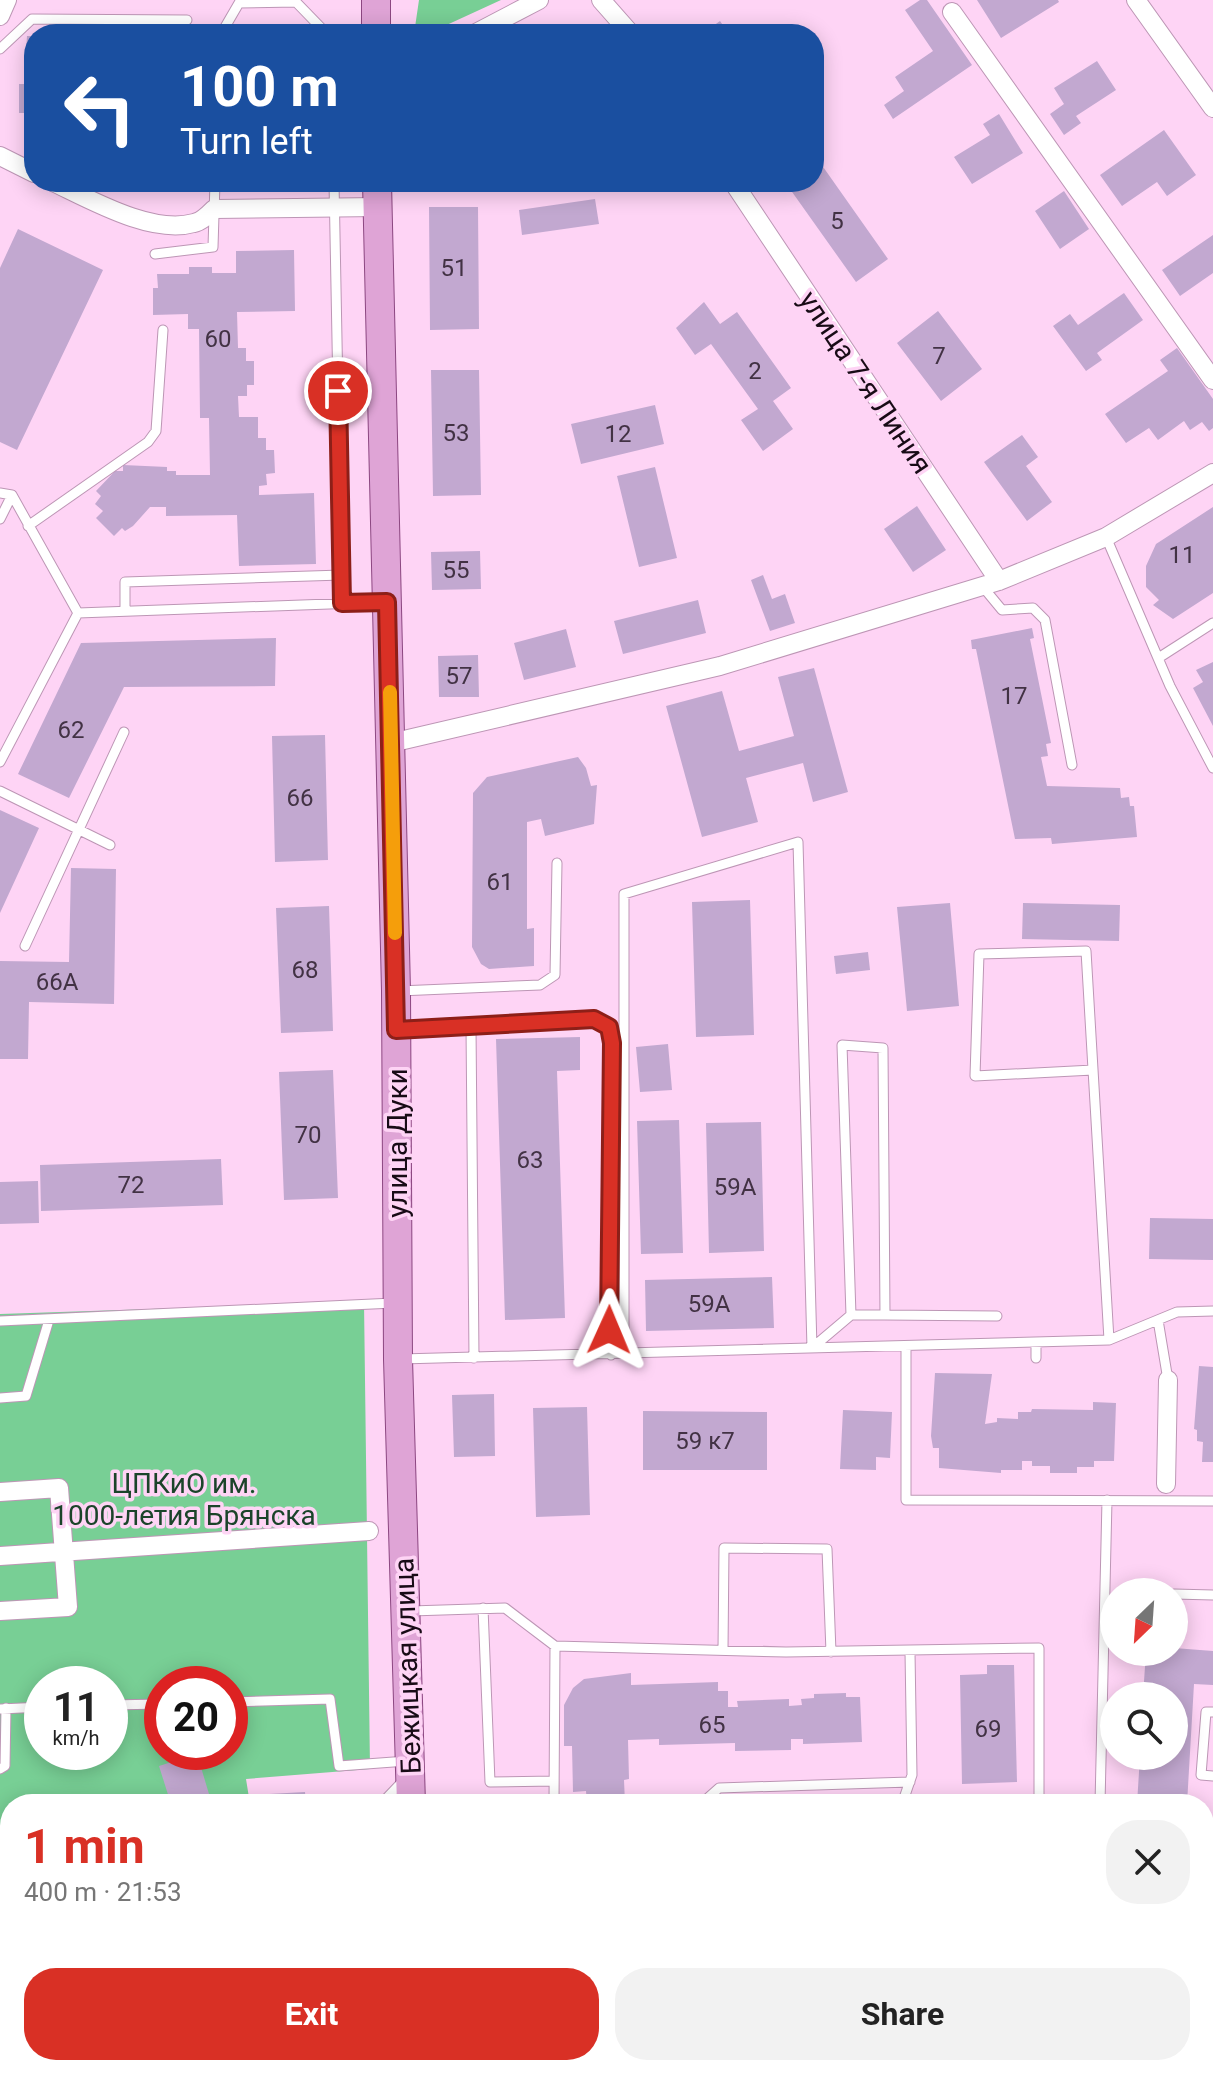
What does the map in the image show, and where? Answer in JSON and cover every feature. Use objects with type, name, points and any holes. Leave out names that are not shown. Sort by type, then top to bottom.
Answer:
[{"type":"main road","points":[[376,0],[376,24]]},
{"type":"main road","name":"улица Дуки","points":[[378,195],[396,991],[398,1359],[404,1529]]},
{"type":"main road","name":"Бежицкая улица","points":[[404,1529],[410,1794]]},
{"type":"street","points":[[0,16],[7,0]]},
{"type":"street","points":[[493,24],[539,0]]},
{"type":"street","points":[[601,0],[622,24]]},
{"type":"street","points":[[1136,0],[1213,108]]},
{"type":"street","points":[[952,12],[1213,380]]},
{"type":"street","points":[[0,156],[24,168]]},
{"type":"street","points":[[76,192],[142,220],[196,223],[214,209],[335,208],[378,195]]},
{"type":"street","name":"улица 7-я Линия","points":[[739,192],[991,584]]},
{"type":"street","points":[[391,743],[720,666],[991,584],[1106,537],[1213,473]]},
{"type":"street","points":[[1166,1484],[1168,1380]]},
{"type":"street","points":[[0,1492],[59,1488],[68,1607],[0,1611]]},
{"type":"street","points":[[0,1556],[369,1531]]},
{"type":"lane","points":[[227,24],[239,3],[296,2],[317,24]]},
{"type":"lane","points":[[27,24],[32,19],[187,20]]},
{"type":"lane","points":[[0,49],[24,26]]},
{"type":"lane","points":[[155,254],[213,247],[215,192]]},
{"type":"lane","points":[[334,192],[342,603]]},
{"type":"lane","points":[[28,526],[148,442],[156,431],[163,330]]},
{"type":"lane","points":[[0,493],[12,495]]},
{"type":"lane","points":[[12,495],[78,613]]},
{"type":"lane","points":[[0,519],[12,495]]},
{"type":"lane","points":[[1106,537],[1170,686],[1213,768]]},
{"type":"lane","points":[[125,611],[125,582],[342,575]]},
{"type":"lane","points":[[991,584],[1002,610],[1033,608],[1045,620],[1072,765]]},
{"type":"lane","points":[[78,613],[387,602]]},
{"type":"lane","points":[[0,762],[78,613]]},
{"type":"lane","points":[[1160,657],[1213,623]]},
{"type":"lane","points":[[25,946],[124,732]]},
{"type":"lane","points":[[0,791],[110,845]]},
{"type":"lane","points":[[624,1354],[624,894],[798,842],[812,1348]]},
{"type":"lane","points":[[396,991],[540,985],[555,975],[557,863]]},
{"type":"lane","points":[[1093,1070],[975,1076],[979,954],[1086,951],[1109,1340]]},
{"type":"lane","points":[[396,1030],[594,1019],[609,1027],[612,1043],[611,1355]]},
{"type":"lane","points":[[471,1027],[474,1358]]},
{"type":"lane","points":[[851,1315],[842,1045],[883,1048],[885,1315]]},
{"type":"lane","points":[[0,1321],[397,1303]]},
{"type":"lane","points":[[398,1359],[1109,1340],[1177,1312],[1213,1311]]},
{"type":"lane","points":[[812,1348],[851,1315],[997,1316]]},
{"type":"lane","points":[[0,1398],[26,1396],[49,1320]]},
{"type":"lane","points":[[1158,1320],[1168,1380]]},
{"type":"lane","points":[[1036,1342],[1036,1358]]},
{"type":"lane","points":[[906,1346],[906,1500],[1213,1501]]},
{"type":"lane","points":[[1107,1500],[1110,1578]]},
{"type":"lane","points":[[723,1650],[724,1548],[827,1549],[831,1652]]},
{"type":"lane","points":[[1188,1594],[1213,1595]]},
{"type":"lane","points":[[483,1608],[490,1782],[554,1781]]},
{"type":"lane","points":[[405,1611],[505,1608],[555,1646],[831,1652],[1039,1648],[1039,1794]]},
{"type":"lane","points":[[554,1794],[555,1646]]},
{"type":"lane","points":[[906,1794],[910,1782],[910,1652]]},
{"type":"lane","points":[[1100,1794],[1107,1666]]},
{"type":"lane","points":[[248,1701],[330,1699],[339,1766],[409,1768]]},
{"type":"lane","points":[[0,1769],[5,1766],[3,1709],[24,1708]]},
{"type":"lane","points":[[1213,1712],[1206,1712],[1201,1775],[1213,1776]]},
{"type":"lane","points":[[389,1794],[409,1768]]},
{"type":"lane","points":[[712,1794],[719,1788],[910,1782]]},
{"type":"green space","points":[[419,0],[501,0],[449,24],[415,24]]},
{"type":"green space","name":"ЦПКиО им. 1000-летия Брянска","points":[[364,1302],[370,1769],[246,1779],[248,1794],[0,1794],[0,1314]]},
{"type":"building","points":[[920,0],[927,0],[972,65],[893,119],[884,105],[904,91],[895,77],[933,51],[905,10]]},
{"type":"building","points":[[977,0],[1058,0],[1059,2],[1001,38]]},
{"type":"building","points":[[1097,61],[1116,90],[1076,116],[1081,123],[1064,135],[1050,114],[1064,104],[1054,88]]},
{"type":"building","points":[[19,84],[24,84],[24,113],[19,113]]},
{"type":"building","points":[[999,114],[1023,153],[972,184],[954,157],[990,135],[983,124]]},
{"type":"building","points":[[1164,130],[1196,175],[1167,196],[1157,182],[1122,206],[1100,175]]},
{"type":"building","points":[[824,168],[888,259],[856,282],[792,192],[824,192]]},
{"type":"building","points":[[1064,191],[1089,229],[1060,249],[1035,211]]},
{"type":"building","points":[[595,199],[599,224],[522,235],[519,210]]},
{"type":"building","points":[[429,207],[478,207],[479,329],[430,330]]},
{"type":"building","points":[[18,229],[103,270],[17,450],[0,442],[0,268]]},
{"type":"building","points":[[1213,235],[1213,273],[1180,296],[1162,270]]},
{"type":"building","points":[[294,250],[295,311],[237,312],[238,348],[246,348],[246,361],[254,361],[254,385],[247,385],[247,396],[238,396],[239,417],[258,417],[258,438],[266,438],[266,450],[274,450],[275,473],[266,474],[267,485],[259,486],[259,495],[314,493],[316,564],[239,566],[237,515],[166,516],[166,507],[150,507],[133,526],[125,531],[122,528],[114,536],[96,518],[103,511],[95,504],[101,496],[96,491],[115,471],[123,471],[123,465],[167,467],[167,471],[176,471],[176,475],[210,475],[209,418],[200,418],[199,329],[188,329],[188,314],[153,315],[153,288],[158,288],[157,274],[189,274],[189,267],[212,267],[212,273],[236,273],[236,251]]},
{"type":"building","points":[[1124,293],[1143,320],[1097,353],[1102,360],[1086,371],[1053,326],[1070,314],[1078,325]]},
{"type":"building","points":[[704,302],[720,324],[737,312],[791,388],[773,401],[793,429],[763,451],[741,420],[758,409],[711,344],[695,355],[676,328]]},
{"type":"building","points":[[938,311],[982,369],[941,401],[897,343]]},
{"type":"building","points":[[1177,348],[1213,399],[1213,428],[1209,431],[1202,422],[1190,430],[1184,421],[1158,440],[1149,428],[1126,443],[1105,414],[1168,371],[1160,360]]},
{"type":"building","points":[[431,370],[479,370],[481,495],[433,496]]},
{"type":"building","points":[[655,405],[664,444],[581,464],[571,424]]},
{"type":"building","points":[[1022,435],[1038,457],[1026,466],[1052,502],[1027,521],[984,462]]},
{"type":"building","points":[[655,467],[677,558],[639,567],[617,476]]},
{"type":"building","points":[[917,506],[946,550],[913,572],[884,529]]},
{"type":"building","points":[[1213,507],[1213,593],[1173,619],[1153,605],[1159,600],[1146,587],[1146,566],[1156,544]]},
{"type":"building","points":[[480,551],[481,589],[432,590],[431,552]]},
{"type":"building","points":[[763,575],[772,599],[785,594],[795,623],[770,631],[751,580]]},
{"type":"building","points":[[698,600],[706,633],[623,654],[614,621]]},
{"type":"building","points":[[1032,628],[1034,638],[1030,639],[1051,743],[1046,744],[1048,756],[1041,757],[1047,786],[1120,788],[1121,798],[1129,797],[1130,806],[1134,806],[1137,837],[1052,844],[1051,838],[1015,839],[976,649],[972,649],[971,640]]},
{"type":"building","points":[[566,629],[576,667],[524,680],[514,643]]},
{"type":"building","points":[[276,638],[275,686],[124,687],[69,798],[18,774],[81,643]]},
{"type":"building","points":[[478,655],[479,697],[439,697],[438,656]]},
{"type":"building","points":[[1213,662],[1213,726],[1193,688],[1203,682],[1196,670]]},
{"type":"building","points":[[814,668],[848,792],[813,802],[803,763],[746,778],[758,822],[702,837],[666,706],[722,691],[739,751],[794,736],[778,677]]},
{"type":"building","points":[[325,735],[328,860],[275,862],[272,736]]},
{"type":"building","points":[[578,757],[586,768],[591,786],[597,785],[594,824],[545,836],[541,819],[527,822],[527,929],[534,928],[534,966],[489,969],[481,964],[472,947],[473,793],[487,777]]},
{"type":"building","points":[[0,810],[39,828],[0,913]]},
{"type":"building","points":[[71,868],[116,869],[114,1004],[29,1002],[28,1059],[0,1059],[0,961],[69,962]]},
{"type":"building","points":[[750,900],[754,1035],[696,1037],[692,902]]},
{"type":"building","points":[[950,903],[959,1006],[907,1011],[897,907]]},
{"type":"building","points":[[1023,903],[1120,905],[1119,941],[1022,939]]},
{"type":"building","points":[[329,906],[333,1031],[281,1033],[276,908]]},
{"type":"building","points":[[868,952],[870,970],[836,974],[834,956]]},
{"type":"building","points":[[580,1037],[580,1070],[557,1071],[565,1318],[505,1320],[496,1039]]},
{"type":"building","points":[[668,1044],[672,1090],[640,1092],[636,1047]]},
{"type":"building","points":[[333,1070],[338,1198],[284,1200],[279,1072]]},
{"type":"building","points":[[679,1120],[683,1253],[641,1254],[637,1121]]},
{"type":"building","points":[[761,1122],[764,1251],[709,1253],[706,1123]]},
{"type":"building","points":[[221,1159],[223,1205],[41,1211],[40,1165]]},
{"type":"building","points":[[38,1181],[39,1223],[0,1224],[0,1182]]},
{"type":"building","points":[[1150,1218],[1213,1219],[1213,1260],[1149,1259]]},
{"type":"building","points":[[772,1277],[774,1328],[646,1331],[645,1280]]},
{"type":"building","points":[[1199,1366],[1213,1367],[1213,1462],[1202,1462],[1203,1442],[1197,1441],[1197,1430],[1194,1429]]},
{"type":"building","points":[[935,1373],[992,1374],[985,1424],[997,1422],[997,1418],[1018,1419],[1018,1412],[1031,1412],[1032,1409],[1093,1410],[1093,1402],[1116,1403],[1114,1461],[1094,1461],[1094,1467],[1077,1467],[1077,1473],[1050,1473],[1050,1466],[1032,1466],[1032,1461],[1022,1461],[1022,1470],[1001,1470],[1001,1473],[939,1468],[939,1448],[933,1448],[931,1436]]},
{"type":"building","points":[[494,1394],[495,1456],[454,1457],[452,1395]]},
{"type":"building","points":[[587,1407],[590,1515],[536,1517],[533,1408]]},
{"type":"building","points":[[843,1410],[892,1412],[890,1458],[876,1457],[876,1470],[840,1469]]},
{"type":"building","points":[[643,1411],[767,1412],[767,1470],[643,1470]]},
{"type":"building","points":[[1188,1649],[1213,1651],[1213,1685],[1194,1684],[1188,1794],[1138,1794],[1139,1770],[1188,1770],[1188,1682],[1144,1682],[1145,1666],[1188,1666]]},
{"type":"building","points":[[987,1665],[1014,1665],[1017,1782],[962,1784],[960,1675],[987,1674]]},
{"type":"building","points":[[631,1673],[631,1685],[718,1682],[718,1691],[728,1691],[728,1707],[738,1707],[737,1701],[789,1699],[789,1706],[802,1705],[801,1699],[814,1698],[814,1694],[846,1693],[846,1697],[860,1697],[862,1742],[803,1744],[803,1739],[791,1739],[791,1750],[735,1751],[735,1743],[659,1745],[659,1739],[628,1740],[629,1779],[624,1780],[625,1794],[573,1792],[572,1746],[564,1746],[564,1705],[573,1688],[584,1679]]},
{"type":"building","points":[[160,1770],[202,1770],[209,1794],[168,1794]]},
{"type":"slow traffic","points":[[390,692],[395,933]]},
{"type":"route","points":[[338,391],[342,603],[387,602],[396,1030],[594,1019],[609,1027],[612,1043],[609,1330]]}]
